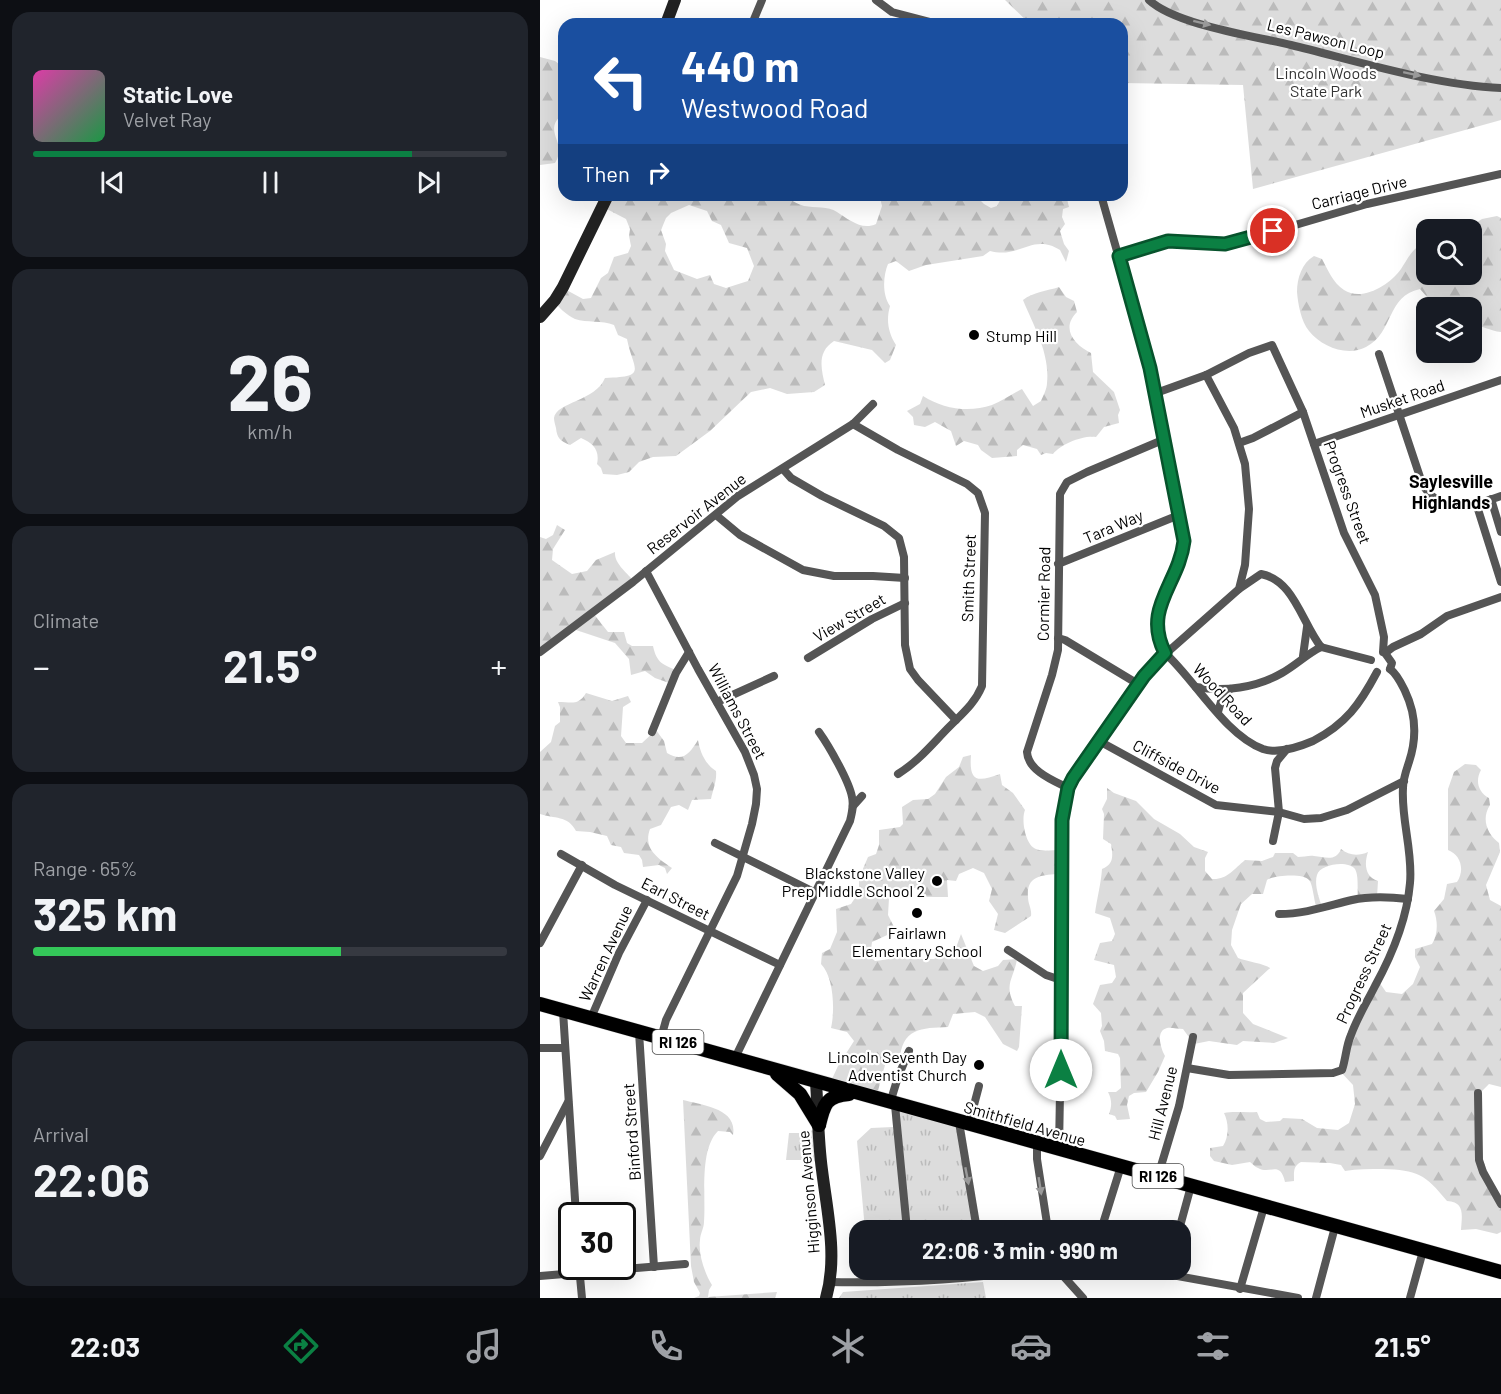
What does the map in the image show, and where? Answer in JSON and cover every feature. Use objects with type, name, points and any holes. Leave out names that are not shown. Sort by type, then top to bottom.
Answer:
[{"type":"main road","name":"Smithfield Avenue","points":[[540,1004],[1501,1272]]},
{"type":"main road","points":[[768,1068],[797,1090],[819,1125]]},
{"type":"main road","points":[[819,1125],[822,1111],[828,1100],[840,1095],[857,1094]]},
{"type":"street","points":[[668,18],[675,0]]},
{"type":"street","points":[[754,18],[762,0]]},
{"type":"street","points":[[876,0],[892,12],[915,18]]},
{"type":"street","name":"Les Pawson Loop","points":[[1149,0],[1155,6],[1196,22],[1363,63],[1462,84],[1501,88]]},
{"type":"street","name":"Carriage Drive","points":[[1119,256],[1168,241],[1234,243],[1367,204],[1501,174]]},
{"type":"street","points":[[540,317],[563,287],[605,201]]},
{"type":"street","points":[[1103,201],[1156,393],[1183,532],[1183,550],[1157,616],[1159,639],[1165,653]]},
{"type":"street","name":"Progress Street","points":[[1206,375],[1249,352],[1272,345],[1303,412],[1344,533],[1377,600],[1384,637],[1384,652]]},
{"type":"street","points":[[1379,354],[1422,483],[1431,497],[1450,506],[1464,506],[1501,496]]},
{"type":"street","points":[[1156,393],[1206,375],[1234,428],[1245,464],[1249,491],[1245,565],[1239,589]]},
{"type":"street","name":"Musket Road","points":[[1314,444],[1501,380]]},
{"type":"street","name":"Reservoir Avenue","points":[[540,652],[646,571],[738,496],[853,424],[873,404]]},
{"type":"street","points":[[1239,443],[1303,412]]},
{"type":"street","name":"Smith Street","points":[[853,424],[890,446],[967,484],[978,493],[983,504],[985,524],[982,686],[975,701],[920,758],[898,774]]},
{"type":"street","name":"Cormier Road","points":[[1068,788],[1036,770],[1027,758],[1028,746],[1056,660],[1060,494],[1064,486],[1087,472],[1164,439]]},
{"type":"street","points":[[783,469],[791,478],[822,496],[884,526],[897,535],[903,548],[905,645],[910,669],[956,720]]},
{"type":"street","points":[[1491,499],[1501,532]]},
{"type":"street","points":[[1476,503],[1501,582]]},
{"type":"street","points":[[716,515],[740,535],[803,570],[834,576],[905,578]]},
{"type":"street","name":"Tara Way","points":[[1058,564],[1179,515]]},
{"type":"street","points":[[1245,565],[1261,574],[1276,578],[1287,590],[1321,646],[1371,660]]},
{"type":"street","name":"Williams Street","points":[[646,571],[750,763],[757,789],[755,812],[730,892],[666,1020],[661,1038]]},
{"type":"street","points":[[1059,1149],[1062,820],[1068,788],[1152,664],[1239,589],[1261,574]]},
{"type":"street","points":[[1377,672],[1371,660],[1376,653],[1384,652],[1421,634],[1447,616],[1501,597]]},
{"type":"street","name":"View Street","points":[[808,658],[872,619],[905,603]]},
{"type":"street","points":[[1303,656],[1307,626]]},
{"type":"street","points":[[1058,638],[1138,684]]},
{"type":"street","points":[[1196,687],[1230,689],[1269,679],[1282,673],[1303,656],[1321,646]]},
{"type":"street","points":[[652,732],[676,673],[689,652]]},
{"type":"street","points":[[1377,672],[1390,669],[1392,663],[1384,652]]},
{"type":"street","name":"Wood Road","points":[[1165,653],[1238,733],[1264,749],[1275,768],[1279,812],[1273,840]]},
{"type":"street","name":"Progress Street","points":[[1186,1068],[1229,1075],[1342,1070],[1351,1034],[1399,933],[1408,899],[1411,862],[1403,804],[1404,781],[1414,739],[1414,722],[1405,690],[1390,669]]},
{"type":"street","points":[[1264,749],[1287,749],[1314,740],[1342,723],[1356,708],[1377,672]]},
{"type":"street","points":[[717,702],[774,676]]},
{"type":"street","points":[[1218,712],[1222,698],[1230,689]]},
{"type":"street","points":[[735,1058],[850,821],[853,806],[847,783],[826,741],[819,732]]},
{"type":"street","name":"Cliffside Drive","points":[[1099,741],[1216,805],[1279,812],[1304,819],[1321,818],[1357,806],[1404,781]]},
{"type":"street","points":[[1275,768],[1277,761],[1287,749]]},
{"type":"street","points":[[853,806],[862,796]]},
{"type":"street","points":[[716,843],[816,893]]},
{"type":"street","name":"Earl Street","points":[[561,854],[646,900],[780,965]]},
{"type":"street","points":[[540,943],[582,865]]},
{"type":"street","points":[[1279,914],[1305,913],[1354,900],[1381,897],[1408,899]]},
{"type":"street","name":"Warren Avenue","points":[[591,1018],[619,953],[646,900]]},
{"type":"street","points":[[1008,950],[1046,975],[1061,980]]},
{"type":"street","points":[[563,1011],[575,1202]]},
{"type":"street","name":"Binford Street","points":[[639,1032],[654,1267]]},
{"type":"street","name":"Hill Avenue","points":[[1158,1176],[1179,1106],[1193,1037]]},
{"type":"street","points":[[540,1048],[564,1048]]},
{"type":"street","points":[[906,1220],[893,1104],[898,1077],[909,1052]]},
{"type":"street","name":"Higginson Avenue","points":[[816,1082],[821,1167],[830,1241],[830,1282],[826,1298]]},
{"type":"street","points":[[976,1220],[964,1123],[979,1086]]},
{"type":"street","points":[[1478,1093],[1479,1160],[1501,1204]]},
{"type":"street","points":[[540,1156],[568,1102]]},
{"type":"street","points":[[1037,1142],[1040,1187],[1046,1220]]},
{"type":"street","points":[[1104,1220],[1121,1166]]},
{"type":"street","points":[[1182,1220],[1191,1186]]},
{"type":"street","points":[[1240,1289],[1264,1207]]},
{"type":"street","points":[[1316,1298],[1335,1227]]},
{"type":"street","points":[[1410,1298],[1423,1251]]},
{"type":"street","points":[[636,1268],[685,1264]]},
{"type":"street","points":[[540,1276],[558,1273]]},
{"type":"street","points":[[1191,1277],[1240,1289],[1298,1298]]},
{"type":"street","points":[[581,1280],[582,1298]]},
{"type":"street","points":[[830,1282],[868,1283],[903,1280]]},
{"type":"street","points":[[1067,1280],[1083,1298]]},
{"type":"green space","name":"Lincoln Woods State Park","points":[[1005,0],[1501,0],[1501,120],[1253,189],[1243,85],[1128,83],[1128,18],[1024,18]]},
{"type":"green space","points":[[540,57],[558,63],[558,118],[554,131],[558,156],[555,163],[540,165]]},
{"type":"green space","points":[[604,201],[793,201],[804,206],[833,210],[855,223],[871,226],[876,224],[882,206],[881,201],[981,201],[991,208],[997,206],[1000,201],[1068,201],[1069,207],[1063,209],[1062,217],[1065,224],[1060,231],[1069,251],[1066,262],[1060,250],[1041,244],[1010,252],[990,251],[983,256],[926,265],[909,271],[896,261],[888,264],[884,280],[887,302],[890,306],[888,326],[896,345],[890,360],[885,363],[872,350],[834,341],[823,355],[825,385],[814,392],[787,394],[770,388],[751,392],[710,431],[676,456],[653,457],[639,462],[629,472],[617,475],[603,474],[597,464],[596,451],[592,445],[581,438],[570,445],[561,440],[557,434],[554,418],[562,408],[594,392],[605,378],[628,376],[633,373],[635,370],[627,339],[618,335],[614,325],[575,319],[552,300],[561,287],[583,299],[591,298],[601,278],[608,273],[614,257],[628,253],[631,246],[630,229],[626,219],[603,207]],"holes":[[[689,205],[707,211],[712,221],[721,225],[729,243],[747,248],[754,266],[748,281],[726,288],[714,284],[710,275],[697,279],[674,270],[665,251],[666,244],[661,230],[666,218],[671,213]]]},
{"type":"green space","points":[[1497,216],[1501,218],[1501,332],[1482,327],[1482,297],[1427,297],[1420,289],[1401,299],[1375,341],[1359,350],[1343,351],[1328,346],[1314,337],[1306,327],[1299,307],[1297,287],[1303,267],[1314,256],[1322,259],[1337,284],[1351,293],[1367,293],[1383,286],[1396,275],[1416,248],[1416,285],[1482,285],[1482,219]]},
{"type":"green space","points":[[1059,287],[1066,297],[1074,301],[1077,312],[1070,324],[1072,336],[1080,346],[1091,353],[1093,372],[1114,392],[1120,410],[1119,423],[1104,427],[1096,437],[1085,437],[1067,444],[1053,454],[1041,455],[1037,449],[1023,445],[1017,450],[1017,456],[992,458],[978,445],[964,441],[956,446],[951,431],[935,422],[925,427],[914,425],[913,417],[907,411],[920,404],[923,396],[948,407],[965,409],[992,405],[1022,389],[1033,406],[1041,401],[1047,385],[1046,361],[1023,300],[1036,293]]},
{"type":"green space","points":[[557,525],[565,530],[553,549],[552,560],[572,574],[587,571],[596,560],[615,552],[618,564],[633,580],[593,613],[608,632],[624,632],[627,643],[632,646],[653,646],[659,660],[678,671],[672,684],[655,678],[645,671],[631,675],[629,659],[615,643],[573,629],[540,653],[540,537],[546,539],[553,535]]},
{"type":"green space","points":[[586,693],[612,701],[628,696],[631,702],[623,707],[621,736],[626,743],[642,743],[656,730],[664,741],[667,753],[682,757],[698,740],[704,757],[716,771],[711,799],[692,800],[688,810],[679,805],[671,807],[661,825],[650,829],[648,842],[650,847],[672,868],[667,874],[665,868],[659,865],[643,867],[639,855],[624,853],[621,847],[611,845],[607,836],[576,831],[565,820],[540,814],[540,752],[551,742],[555,726],[560,722],[558,702],[577,702]]},
{"type":"green space","points":[[971,755],[973,775],[980,779],[1000,774],[1002,785],[1013,793],[1025,810],[1023,819],[1025,831],[1032,847],[1041,850],[1060,850],[1060,874],[1042,876],[1033,880],[1028,890],[1031,916],[1005,933],[994,930],[998,914],[989,901],[992,889],[984,873],[973,868],[959,874],[956,881],[947,880],[948,897],[926,897],[921,888],[908,888],[889,898],[888,915],[896,931],[872,942],[870,957],[875,961],[884,960],[912,950],[922,959],[934,959],[957,945],[961,934],[974,966],[983,971],[998,966],[1003,960],[1017,959],[1010,982],[1010,992],[1015,1006],[1022,1006],[1019,1047],[1017,1051],[1003,1044],[985,1017],[975,1012],[953,1014],[948,1027],[922,1029],[909,1036],[901,1050],[900,1061],[889,1062],[885,1065],[876,1098],[826,1092],[838,1066],[854,1041],[847,1032],[831,1028],[833,1013],[831,985],[821,964],[822,953],[830,949],[837,932],[836,909],[851,904],[859,892],[859,878],[868,857],[876,854],[879,845],[879,830],[900,827],[903,824],[902,807],[913,800],[928,799],[935,794],[946,777],[959,767],[963,757]]},
{"type":"green space","points":[[1465,764],[1476,765],[1481,770],[1478,778],[1479,786],[1482,793],[1489,798],[1490,805],[1486,816],[1487,826],[1491,835],[1499,843],[1500,852],[1486,885],[1490,900],[1501,906],[1501,1087],[1489,1084],[1477,1096],[1477,1145],[1501,1207],[1501,1232],[1497,1234],[1476,1229],[1461,1230],[1460,1207],[1447,1201],[1426,1179],[1412,1172],[1383,1169],[1345,1171],[1341,1165],[1301,1162],[1295,1167],[1294,1181],[1285,1182],[1283,1175],[1277,1170],[1262,1170],[1250,1162],[1232,1165],[1214,1161],[1210,1156],[1210,1148],[1223,1146],[1226,1138],[1227,1125],[1224,1113],[1257,1112],[1260,1119],[1266,1122],[1280,1121],[1283,1118],[1302,1119],[1317,1128],[1338,1130],[1349,1123],[1355,1104],[1353,1085],[1339,1070],[1377,979],[1386,992],[1402,994],[1413,984],[1420,967],[1415,957],[1415,949],[1432,944],[1437,928],[1434,911],[1444,899],[1447,884],[1457,882],[1461,873],[1459,859],[1448,850],[1448,789],[1454,772]]},
{"type":"green space","points":[[1107,788],[1136,801],[1154,819],[1180,834],[1194,847],[1208,852],[1205,858],[1205,871],[1212,879],[1226,876],[1245,860],[1262,861],[1273,857],[1275,853],[1293,853],[1298,857],[1330,858],[1336,856],[1341,849],[1354,855],[1368,852],[1366,861],[1368,873],[1378,881],[1377,897],[1358,898],[1355,869],[1341,864],[1323,868],[1316,879],[1322,907],[1317,909],[1312,885],[1306,878],[1289,876],[1267,880],[1263,894],[1252,894],[1241,904],[1232,930],[1231,945],[1238,958],[1270,968],[1243,993],[1243,1013],[1253,1024],[1288,1038],[1274,1043],[1243,1041],[1237,1045],[1209,1041],[1194,1044],[1183,1029],[1167,1028],[1160,1036],[1165,1056],[1158,1072],[1146,1092],[1129,1096],[1127,1105],[1130,1119],[1117,1120],[1115,1116],[1109,1114],[1111,1103],[1108,1092],[1116,1092],[1121,1088],[1120,1058],[1118,1054],[1105,1051],[1100,1031],[1101,1013],[1093,1004],[1100,985],[1112,983],[1116,977],[1114,965],[1094,960],[1100,943],[1112,941],[1115,934],[1110,918],[1095,913],[1102,869],[1109,865],[1112,856],[1111,844],[1103,839],[1104,814],[1102,809],[1107,799]]},
{"type":"green space","points":[[683,1100],[717,1109],[730,1119],[733,1126],[733,1135],[730,1132],[718,1131],[712,1139],[706,1161],[704,1222],[700,1251],[712,1285],[708,1297],[777,1292],[775,1298],[694,1298],[700,1293],[694,1282],[691,1266]]},
{"type":"green space","points":[[892,1104],[959,1122],[975,1220],[864,1220],[857,1141],[871,1128],[893,1127]]},
{"type":"green space","points":[[819,1128],[821,1167],[813,1160],[786,1160],[789,1133],[804,1133]]},
{"type":"green space","points":[[983,1282],[986,1298],[839,1298],[843,1292]]},
{"type":"place","name":"Stump Hill","points":[[974,335]]},
{"type":"place","name":"Blackstone Valley Prep Middle School 2","points":[[937,881]]},
{"type":"place","name":"Fairlawn Elementary School","points":[[917,913]]},
{"type":"place","name":"Lincoln Seventh Day Adventist Church","points":[[979,1065]]},
{"type":"district","name":"Saylesville Highlands","points":[[1451,491]]},
{"type":"route","points":[[1061,1070],[1062,820],[1068,788],[1152,664],[1165,653],[1159,639],[1157,616],[1161,601],[1178,565],[1184,541],[1156,393],[1119,256],[1161,242],[1225,244],[1273,231]]}]
